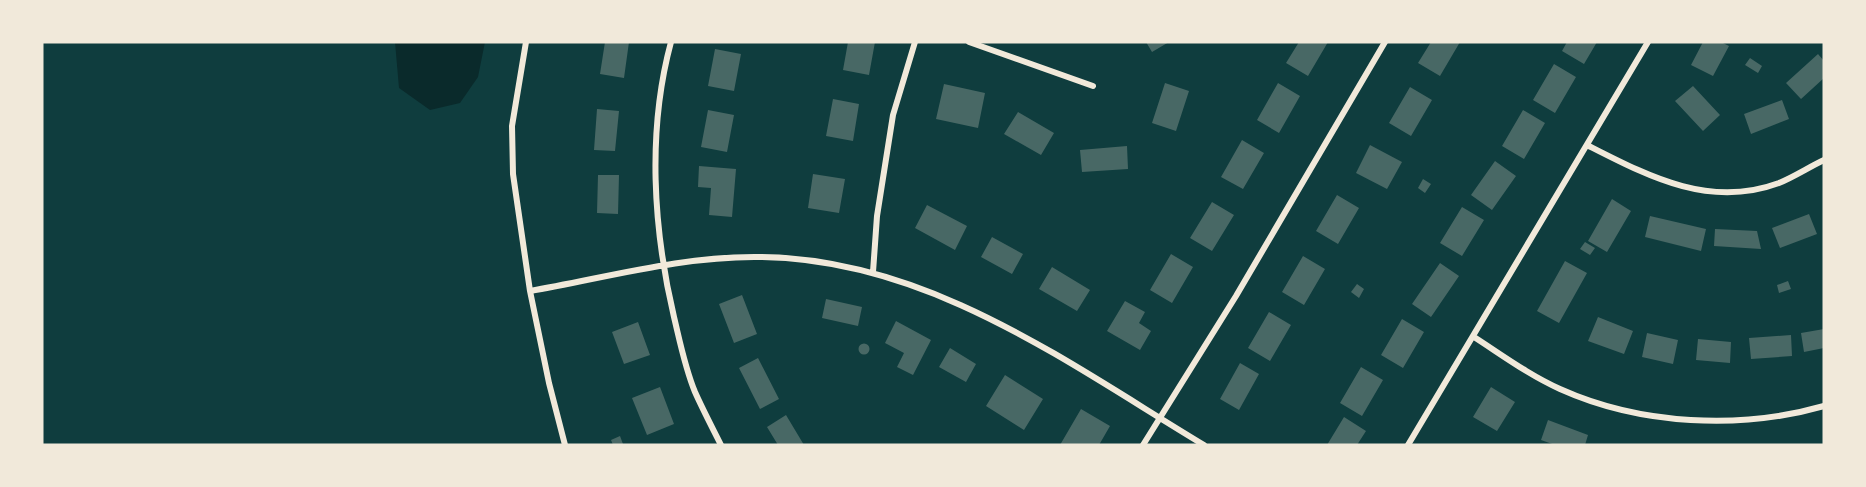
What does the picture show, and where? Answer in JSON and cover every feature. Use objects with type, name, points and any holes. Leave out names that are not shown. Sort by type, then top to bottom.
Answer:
[{"type":"street","points":[[525,42],[512,126],[513,174],[530,291],[549,383],[565,445]]},
{"type":"street","points":[[670,42],[657,122],[656,225],[662,266],[688,371],[721,445]]},
{"type":"street","points":[[873,272],[877,216],[892,115],[915,42]]},
{"type":"street","points":[[969,42],[1093,86]]},
{"type":"street","points":[[1143,445],[1161,419],[1385,42]]},
{"type":"street","points":[[1408,445],[1648,42]]},
{"type":"street","points":[[1587,145],[1652,178],[1708,192],[1731,193],[1778,183],[1824,160]]},
{"type":"street","points":[[530,291],[662,266],[713,259],[759,257],[812,261],[873,272],[941,295],[1004,326],[1204,445]]},
{"type":"street","points":[[1474,337],[1522,369],[1560,389],[1630,412],[1687,419],[1760,419],[1824,406]]},
{"type":"water","points":[[395,42],[485,42],[478,77],[460,103],[430,110],[399,88]]},
{"type":"building","points":[[605,42],[629,42],[624,78],[600,74]]},
{"type":"building","points":[[848,42],[875,42],[869,75],[843,70]]},
{"type":"building","points":[[1146,42],[1169,42],[1152,52]]},
{"type":"building","points":[[1299,42],[1328,42],[1308,76],[1286,63]]},
{"type":"building","points":[[1431,42],[1460,42],[1440,76],[1418,63]]},
{"type":"building","points":[[1567,42],[1597,42],[1584,64],[1562,51]]},
{"type":"building","points":[[1703,42],[1721,42],[1729,46],[1713,76],[1691,65]]},
{"type":"building","points":[[715,49],[741,54],[734,91],[708,86]]},
{"type":"building","points":[[1818,54],[1824,61],[1824,78],[1801,99],[1786,83]]},
{"type":"building","points":[[1750,58],[1762,66],[1758,73],[1745,65]]},
{"type":"building","points":[[1554,64],[1576,77],[1555,113],[1533,100]]},
{"type":"building","points":[[1165,83],[1189,91],[1176,131],[1152,123]]},
{"type":"building","points":[[1278,83],[1300,96],[1279,133],[1257,120]]},
{"type":"building","points":[[944,84],[985,93],[978,128],[936,119]]},
{"type":"building","points":[[1693,86],[1720,115],[1703,131],[1675,101]]},
{"type":"building","points":[[1410,87],[1432,100],[1411,136],[1389,123]]},
{"type":"building","points":[[833,99],[859,104],[853,141],[826,136]]},
{"type":"building","points":[[1782,100],[1789,119],[1751,134],[1744,114]]},
{"type":"building","points":[[597,109],[619,111],[615,151],[594,150]]},
{"type":"building","points":[[708,110],[734,115],[727,152],[701,147]]},
{"type":"building","points":[[1523,110],[1545,123],[1524,159],[1502,146]]},
{"type":"building","points":[[1018,112],[1054,133],[1041,155],[1004,134]]},
{"type":"building","points":[[1242,140],[1264,153],[1243,189],[1221,177]]},
{"type":"building","points":[[1370,145],[1402,162],[1387,189],[1356,173]]},
{"type":"building","points":[[1127,146],[1128,169],[1082,172],[1080,150]]},
{"type":"building","points":[[1495,161],[1516,176],[1492,210],[1471,195]]},
{"type":"building","points":[[699,166],[736,169],[732,217],[709,215],[711,188],[698,187]]},
{"type":"building","points":[[813,174],[845,179],[839,213],[808,208]]},
{"type":"building","points":[[598,175],[619,175],[618,214],[597,213]]},
{"type":"building","points":[[1423,179],[1431,184],[1425,193],[1418,188]]},
{"type":"building","points":[[1337,195],[1359,208],[1338,244],[1316,231]]},
{"type":"building","points":[[1612,199],[1631,211],[1607,252],[1588,241]]},
{"type":"building","points":[[1212,202],[1234,215],[1212,251],[1190,238]]},
{"type":"building","points":[[927,205],[967,226],[955,250],[915,228]]},
{"type":"building","points":[[1462,207],[1484,220],[1462,256],[1440,243]]},
{"type":"building","points":[[1809,214],[1817,234],[1780,248],[1772,228]]},
{"type":"building","points":[[1650,216],[1706,229],[1701,251],[1645,237]]},
{"type":"building","points":[[1715,229],[1757,231],[1761,249],[1714,246]]},
{"type":"building","points":[[992,237],[1023,254],[1012,274],[981,257]]},
{"type":"building","points":[[1585,242],[1595,248],[1590,255],[1580,249]]},
{"type":"building","points":[[1171,254],[1193,267],[1172,303],[1150,290]]},
{"type":"building","points":[[1303,256],[1325,269],[1304,305],[1282,292]]},
{"type":"building","points":[[1565,261],[1587,273],[1559,323],[1537,311]]},
{"type":"building","points":[[1440,263],[1459,276],[1431,317],[1412,304]]},
{"type":"building","points":[[1052,267],[1090,290],[1077,311],[1039,289]]},
{"type":"building","points":[[1788,281],[1791,289],[1779,293],[1777,285]]},
{"type":"building","points":[[1357,284],[1364,289],[1359,298],[1351,292]]},
{"type":"building","points":[[742,295],[757,334],[734,343],[719,304]]},
{"type":"building","points":[[826,299],[862,307],[858,326],[822,318]]},
{"type":"building","points":[[1125,301],[1145,312],[1139,323],[1151,331],[1140,350],[1107,331]]},
{"type":"building","points":[[1269,312],[1291,325],[1270,361],[1248,348]]},
{"type":"building","points":[[1598,317],[1633,331],[1624,354],[1588,341]]},
{"type":"building","points":[[1402,319],[1424,332],[1403,368],[1381,355]]},
{"type":"building","points":[[896,321],[931,340],[913,375],[897,367],[904,353],[885,343]]},
{"type":"building","points":[[638,322],[650,355],[624,364],[612,332]]},
{"type":"building","points":[[1824,329],[1824,348],[1804,352],[1801,333]]},
{"type":"building","points":[[1647,333],[1678,340],[1673,364],[1642,357]]},
{"type":"building","points":[[1791,335],[1792,356],[1751,359],[1749,338]]},
{"type":"building","points":[[1698,339],[1731,342],[1730,363],[1696,360]]},
{"type":"building","points":[[864,343],[870,349],[864,355],[858,349]]},
{"type":"building","points":[[950,348],[976,364],[966,382],[939,367]]},
{"type":"building","points":[[758,358],[779,399],[760,409],[739,368]]},
{"type":"building","points":[[1240,363],[1259,374],[1239,410],[1220,399]]},
{"type":"building","points":[[1361,367],[1383,380],[1362,416],[1340,403]]},
{"type":"building","points":[[1005,375],[1043,399],[1024,430],[986,406]]},
{"type":"building","points":[[660,387],[674,424],[647,435],[632,398]]},
{"type":"building","points":[[1491,387],[1515,402],[1497,431],[1473,417]]},
{"type":"building","points":[[1081,409],[1110,426],[1099,445],[1060,445]]},
{"type":"building","points":[[786,415],[804,445],[778,445],[767,427]]},
{"type":"building","points":[[1344,417],[1366,431],[1357,445],[1327,445]]},
{"type":"building","points":[[1548,420],[1588,435],[1585,445],[1555,445],[1541,440]]},
{"type":"building","points":[[620,436],[623,444],[613,445],[611,440]]}]
